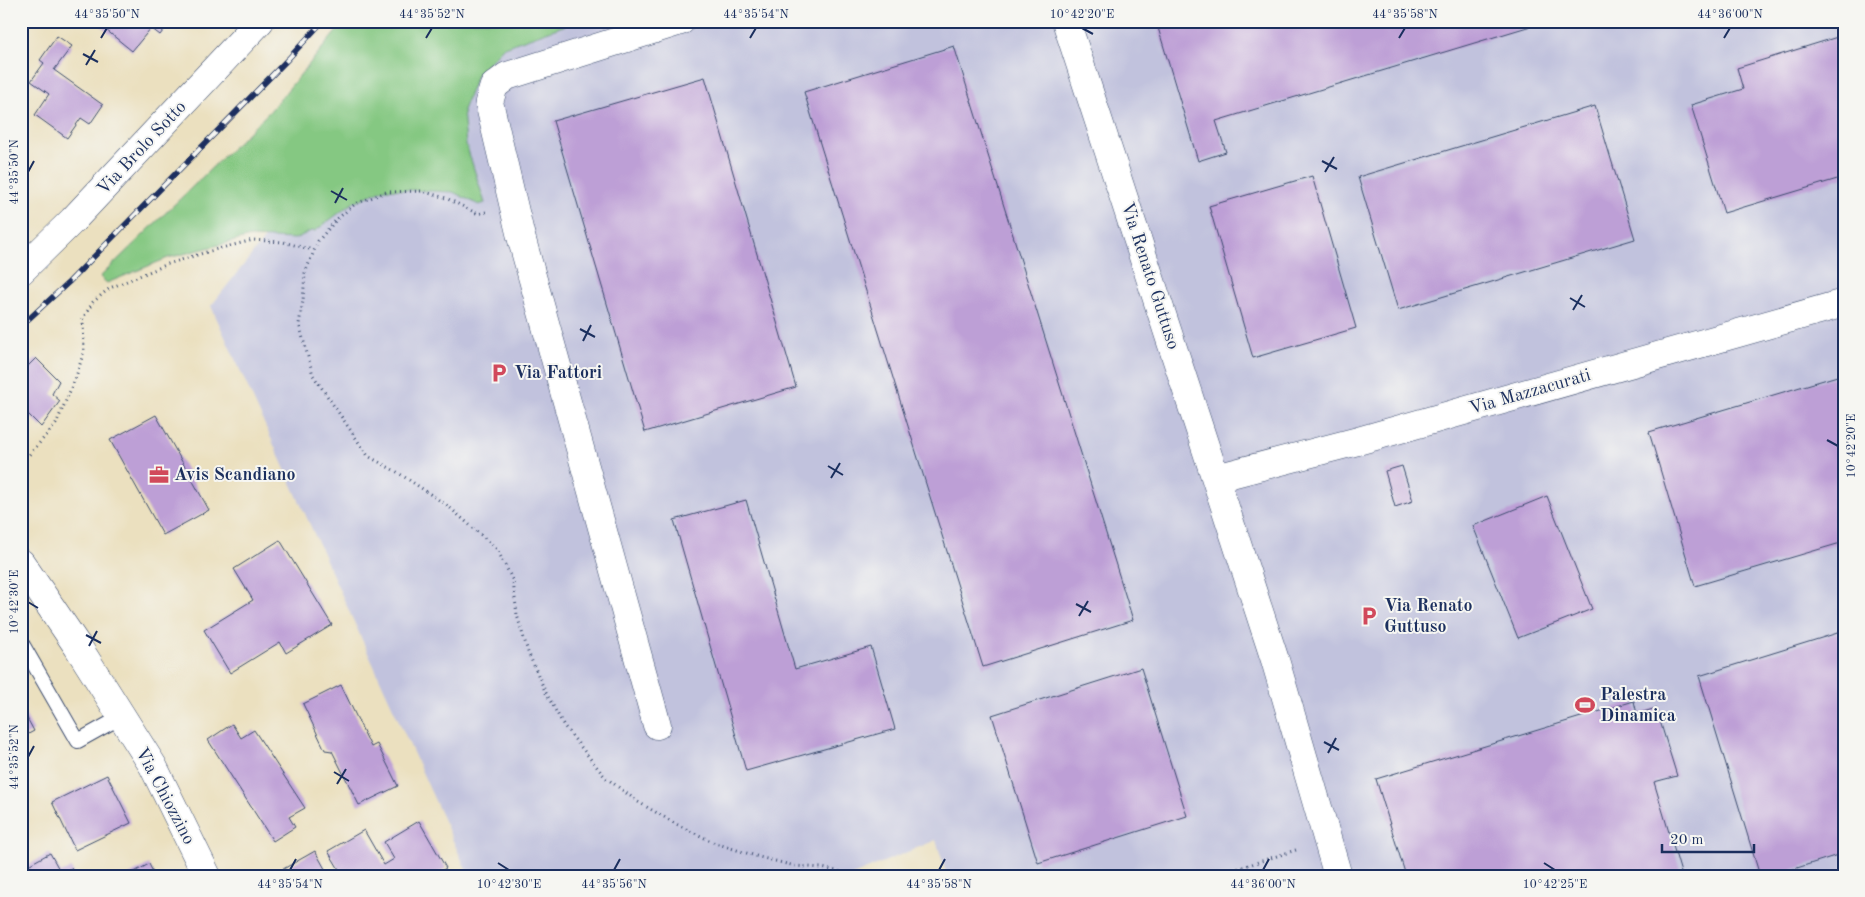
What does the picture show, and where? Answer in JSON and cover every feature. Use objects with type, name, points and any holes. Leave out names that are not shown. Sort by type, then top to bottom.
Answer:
[{"type":"street","name":"Via Brolo Sotto","points":[[21,271],[74,220],[260,21]]},
{"type":"street","points":[[657,725],[514,205],[489,102],[494,86],[507,76],[681,21]]},
{"type":"street","name":"Via Renato Guttuso","points":[[1066,21],[1289,705],[1326,841],[1338,876]]},
{"type":"street","name":"Via Mazzacurati","points":[[1216,478],[1358,441],[1844,303]]},
{"type":"street","name":"Via Chiozzino","points":[[21,563],[78,647],[153,766],[207,876]]},
{"type":"lane","points":[[21,642],[78,741],[121,717]]},
{"type":"path","points":[[514,205],[478,214],[446,198],[421,191],[386,192],[355,204],[337,218],[318,241],[305,273],[299,324],[313,375],[368,456],[397,472],[448,506],[497,549],[513,581],[517,615],[528,652],[545,691],[564,726],[605,777],[638,802],[676,824],[715,843],[795,866],[822,868],[860,876]]},
{"type":"path","points":[[21,460],[29,455],[56,424],[76,377],[84,351],[83,318],[93,302],[110,288],[168,264],[253,240],[283,242],[313,250]]},
{"type":"path","points":[[1214,876],[1301,849]]},
{"type":"shaded area","points":[[437,21],[1844,21],[1844,876],[947,876],[936,840],[850,876],[469,876],[211,306]]},
{"type":"green space","points":[[345,21],[565,21],[566,25],[504,47],[477,75],[463,110],[466,144],[485,203],[479,205],[453,192],[385,189],[354,202],[315,231],[295,239],[250,237],[168,258],[107,283],[100,277],[270,111]]},
{"type":"building","points":[[95,21],[170,22],[160,35],[151,28],[132,51]]},
{"type":"building","points":[[1156,21],[1544,22],[1216,121],[1226,152],[1198,161]]},
{"type":"building","points":[[1844,35],[1844,177],[1724,213],[1691,105],[1743,89],[1737,68]]},
{"type":"building","points":[[57,36],[72,46],[54,70],[103,105],[90,124],[81,118],[67,138],[35,115],[49,94],[31,81],[44,63],[40,60]]},
{"type":"building","points":[[954,46],[1133,620],[983,667],[804,92]]},
{"type":"building","points":[[705,77],[796,387],[645,432],[553,121]]},
{"type":"building","points":[[1595,106],[1635,239],[1398,310],[1358,177]]},
{"type":"building","points":[[1312,176],[1356,328],[1253,358],[1209,206]]},
{"type":"building","points":[[36,358],[59,381],[52,394],[60,401],[41,427],[21,407],[21,373]]},
{"type":"building","points":[[1844,374],[1844,542],[1695,586],[1649,432]]},
{"type":"building","name":"Avis Scandiano","points":[[156,415],[209,510],[163,535],[110,440]]},
{"type":"building","points":[[1402,466],[1413,501],[1395,507],[1385,471]]},
{"type":"building","points":[[1547,496],[1592,609],[1518,638],[1473,526]]},
{"type":"building","points":[[746,500],[795,669],[871,647],[895,729],[746,771],[674,520]]},
{"type":"building","points":[[280,540],[332,625],[286,653],[280,642],[230,673],[204,630],[253,600],[234,569]]},
{"type":"building","points":[[1844,631],[1844,853],[1772,876],[1760,876],[1699,676]]},
{"type":"building","points":[[1141,668],[1187,816],[1038,863],[992,715]]},
{"type":"building","points":[[341,685],[371,747],[377,744],[398,786],[359,805],[332,751],[325,750],[303,704]]},
{"type":"building","points":[[1634,701],[1637,714],[1656,708],[1677,776],[1654,782],[1682,876],[1406,876],[1376,779]]},
{"type":"building","points":[[21,707],[34,731],[21,738]]},
{"type":"building","points":[[232,724],[241,738],[254,730],[305,808],[289,817],[295,827],[273,841],[208,740]]},
{"type":"building","points":[[107,775],[131,823],[75,850],[52,802]]},
{"type":"building","points":[[419,821],[446,868],[433,876],[343,876],[328,851],[364,830],[384,865],[394,859],[384,842]]},
{"type":"building","points":[[315,851],[329,876],[281,876],[278,872]]},
{"type":"building","points":[[50,853],[61,873],[71,868],[75,876],[21,876],[21,869]]},
{"type":"building","points":[[149,864],[155,876],[127,876]]},
{"type":"railway","points":[[21,326],[69,282],[323,21]]},
{"type":"place","name":"Via Fattori","points":[[499,373]]},
{"type":"place","name":"Avis Scandiano","points":[[159,475]]},
{"type":"place","name":"Via Renato Guttuso","points":[[1369,616]]},
{"type":"place","name":"Palestra Dinamica","points":[[1585,705]]}]
